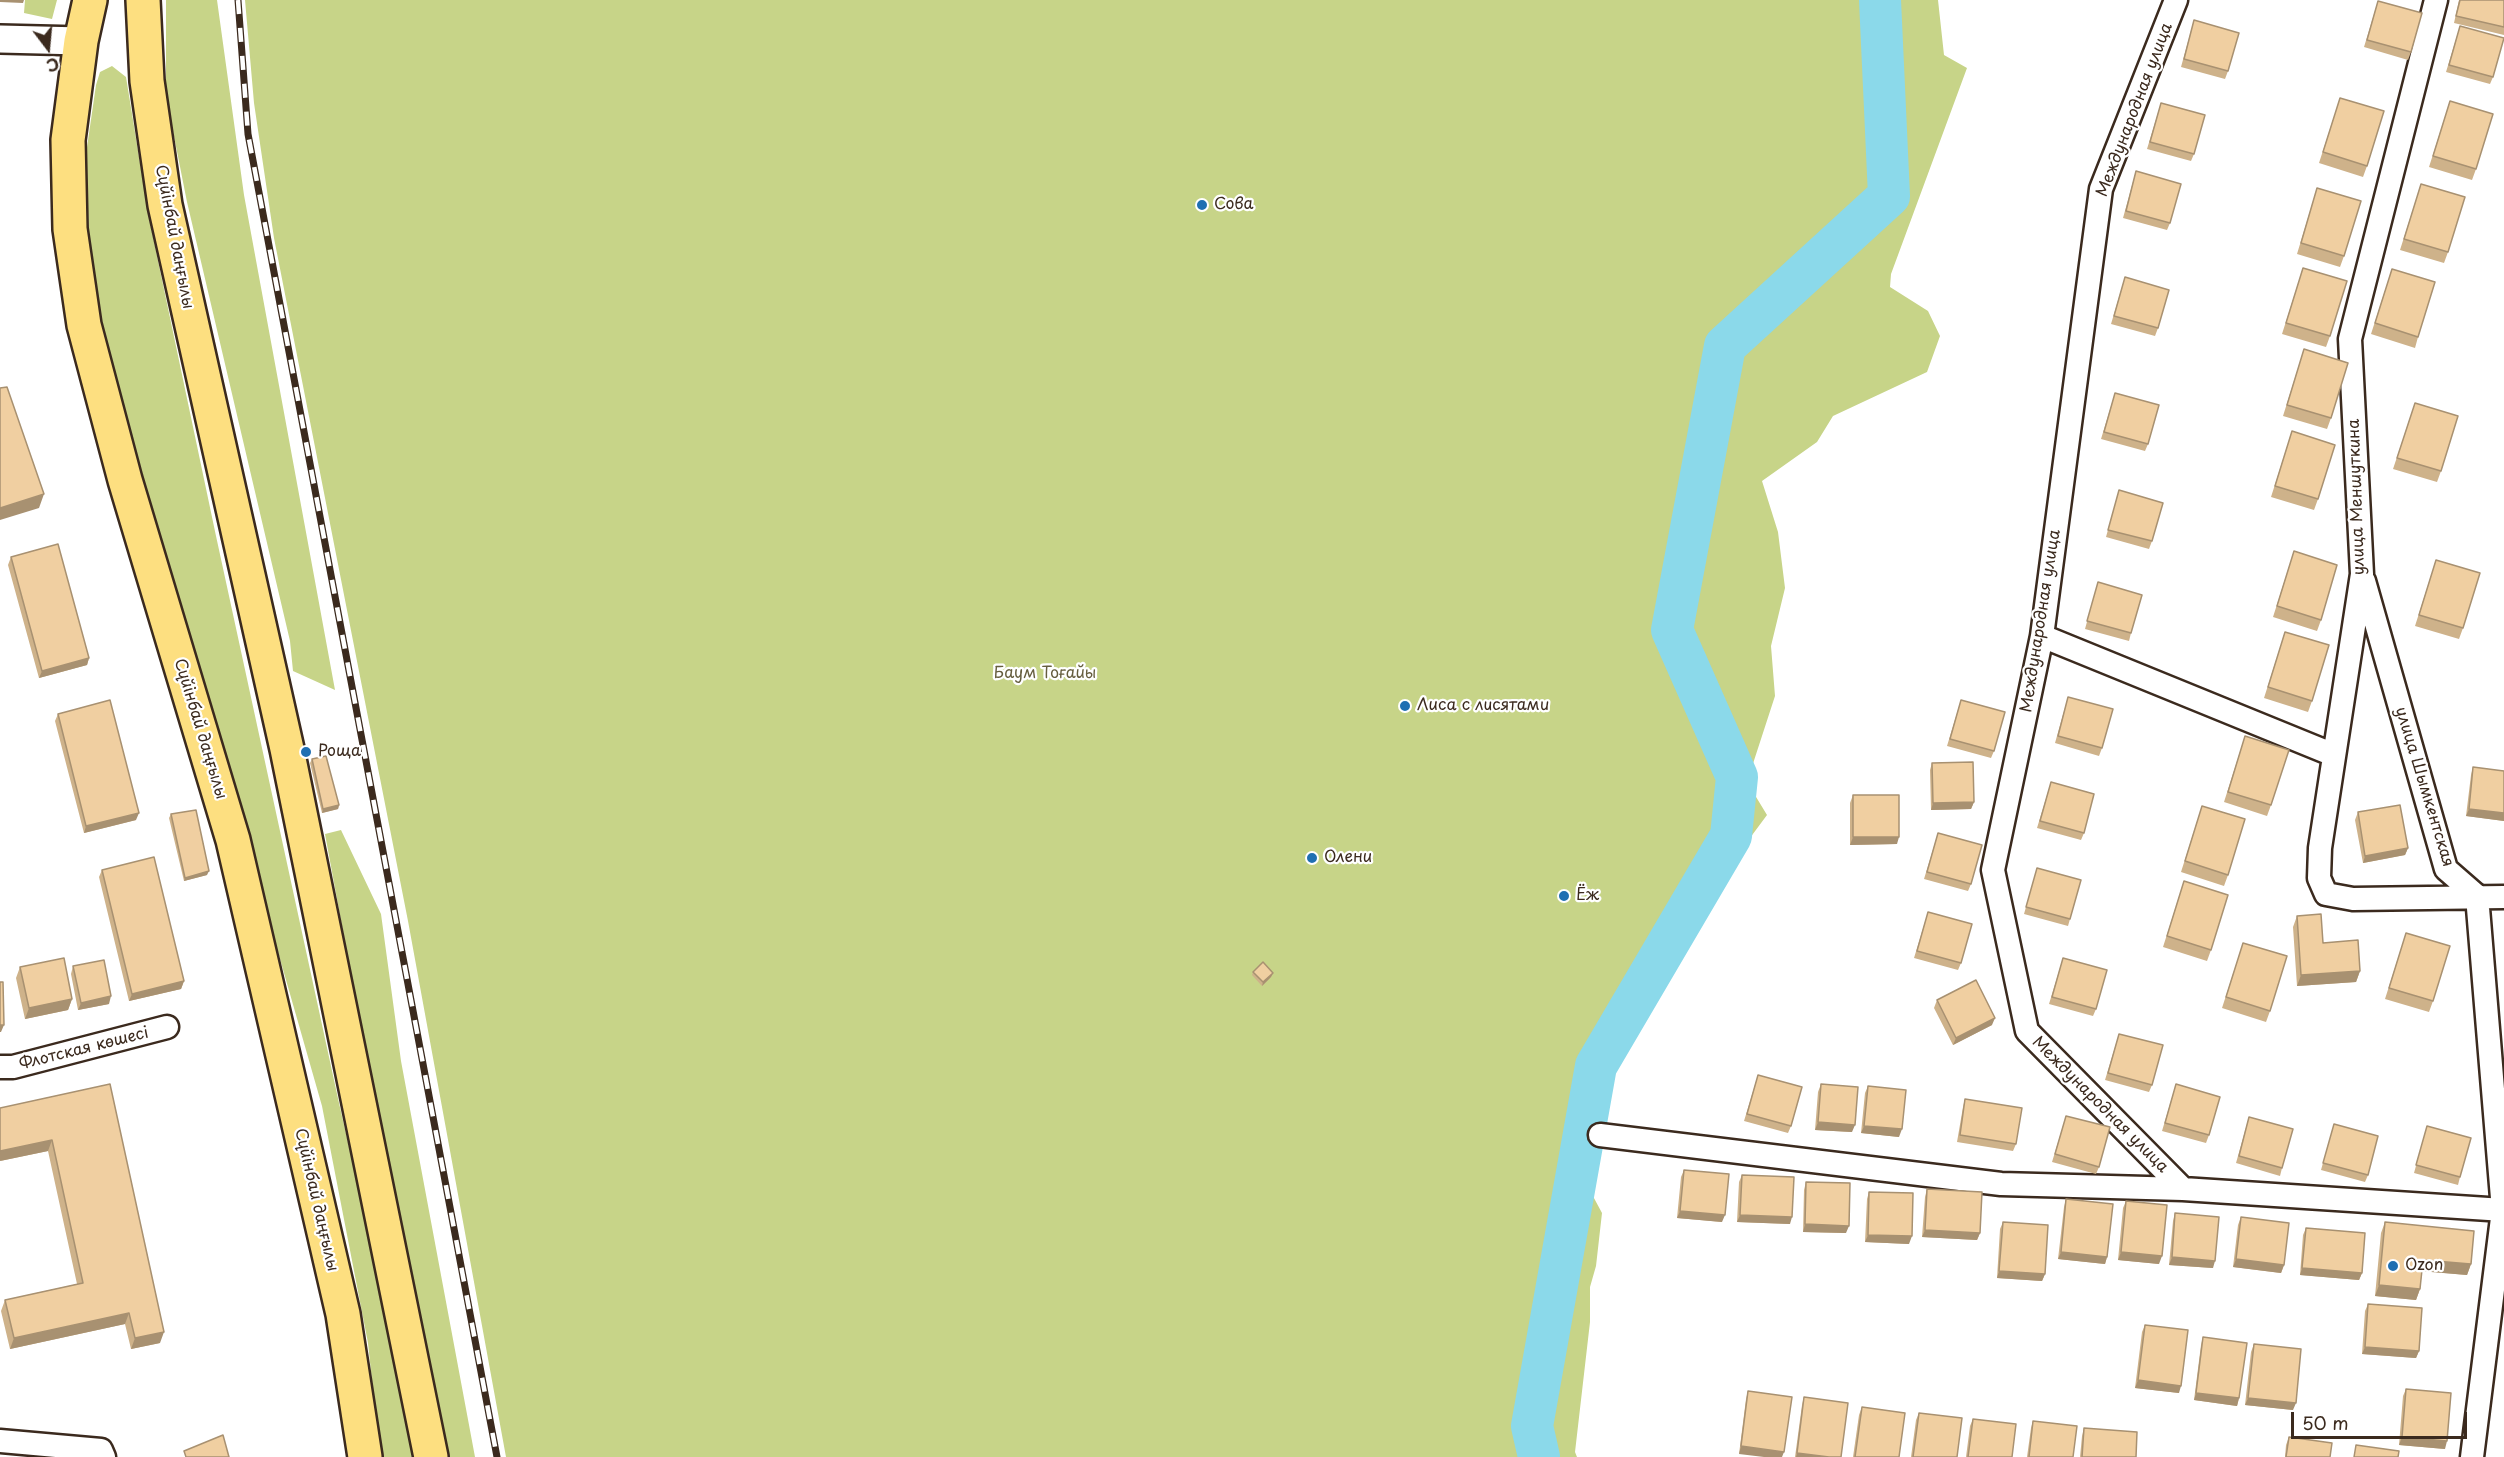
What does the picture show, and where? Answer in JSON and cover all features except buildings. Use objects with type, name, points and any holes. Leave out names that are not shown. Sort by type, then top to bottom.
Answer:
[{"type":"main road","name":"Сүйінбай даңғылы","points":[[90,0],[81,41],[68,140],[70,229],[84,325],[125,480],[233,840],[343,1314],[365,1457]]},
{"type":"main road","name":"Сүйінбай даңғылы","points":[[143,0],[147,81],[165,205],[284,738],[430,1457]]},
{"type":"street","name":"Международная улица","points":[[2176,0],[2101,189],[2042,636],[1993,870],[2027,1031],[2182,1189]]},
{"type":"street","name":"улица Меншуткина","points":[[2436,0],[2350,339],[2362,574],[2320,848],[2319,878],[2326,894],[2353,899],[2504,897]]},
{"type":"street","points":[[0,39],[81,41]]},
{"type":"street","name":"улица Шымкентская","points":[[2362,574],[2445,869],[2477,896]]},
{"type":"street","points":[[2042,636],[2334,755]]},
{"type":"street","points":[[2472,1457],[2504,1210],[2477,896]]},
{"type":"street","name":"Флотская көшесі","points":[[0,1067],[13,1067],[167,1028]]},
{"type":"street","name":"Международная улица","points":[[1600,1135],[2001,1184],[2182,1189],[2504,1210]]},
{"type":"street","points":[[0,1441],[101,1450],[104,1457]]},
{"type":"green space","points":[[25,0],[57,0],[52,19],[24,13]]},
{"type":"green space","points":[[166,0],[217,0],[244,195],[335,690],[293,671],[290,641],[187,202],[166,96]]},
{"type":"green space","name":"Баум Тоғайы","points":[[245,0],[1938,0],[1944,55],[1967,68],[1891,274],[1890,287],[1928,311],[1940,336],[1927,372],[1833,416],[1817,442],[1762,481],[1778,532],[1785,588],[1771,646],[1775,696],[1747,782],[1767,815],[1744,846],[1726,879],[1647,999],[1618,1027],[1596,1066],[1573,1159],[1602,1213],[1596,1266],[1590,1287],[1590,1322],[1575,1452],[1577,1457],[506,1457],[408,921],[274,238],[254,103]]},
{"type":"green space","points":[[112,66],[126,77],[149,218],[339,1103],[396,1353],[412,1457],[380,1457],[368,1343],[322,1106],[91,297],[86,154],[96,85],[100,72]]},
{"type":"green space","points":[[341,830],[381,914],[401,1061],[475,1457],[440,1457],[325,834]]},
{"type":"waterway","points":[[1539,1457],[1532,1426],[1596,1066],[1731,836],[1737,777],[1672,630],[1725,346],[1889,196],[1880,0]]},
{"type":"railway","points":[[238,0],[248,134],[497,1457]]},
{"type":"place","name":"Сова","points":[[1202,205]]},
{"type":"place","name":"Лиса с лисятами","points":[[1405,706]]},
{"type":"place","name":"Роща","points":[[306,752]]},
{"type":"place","name":"Олени","points":[[1312,858]]},
{"type":"place","name":"Ёж","points":[[1564,896]]},
{"type":"place","name":"Ozon","points":[[2393,1266]]}]
